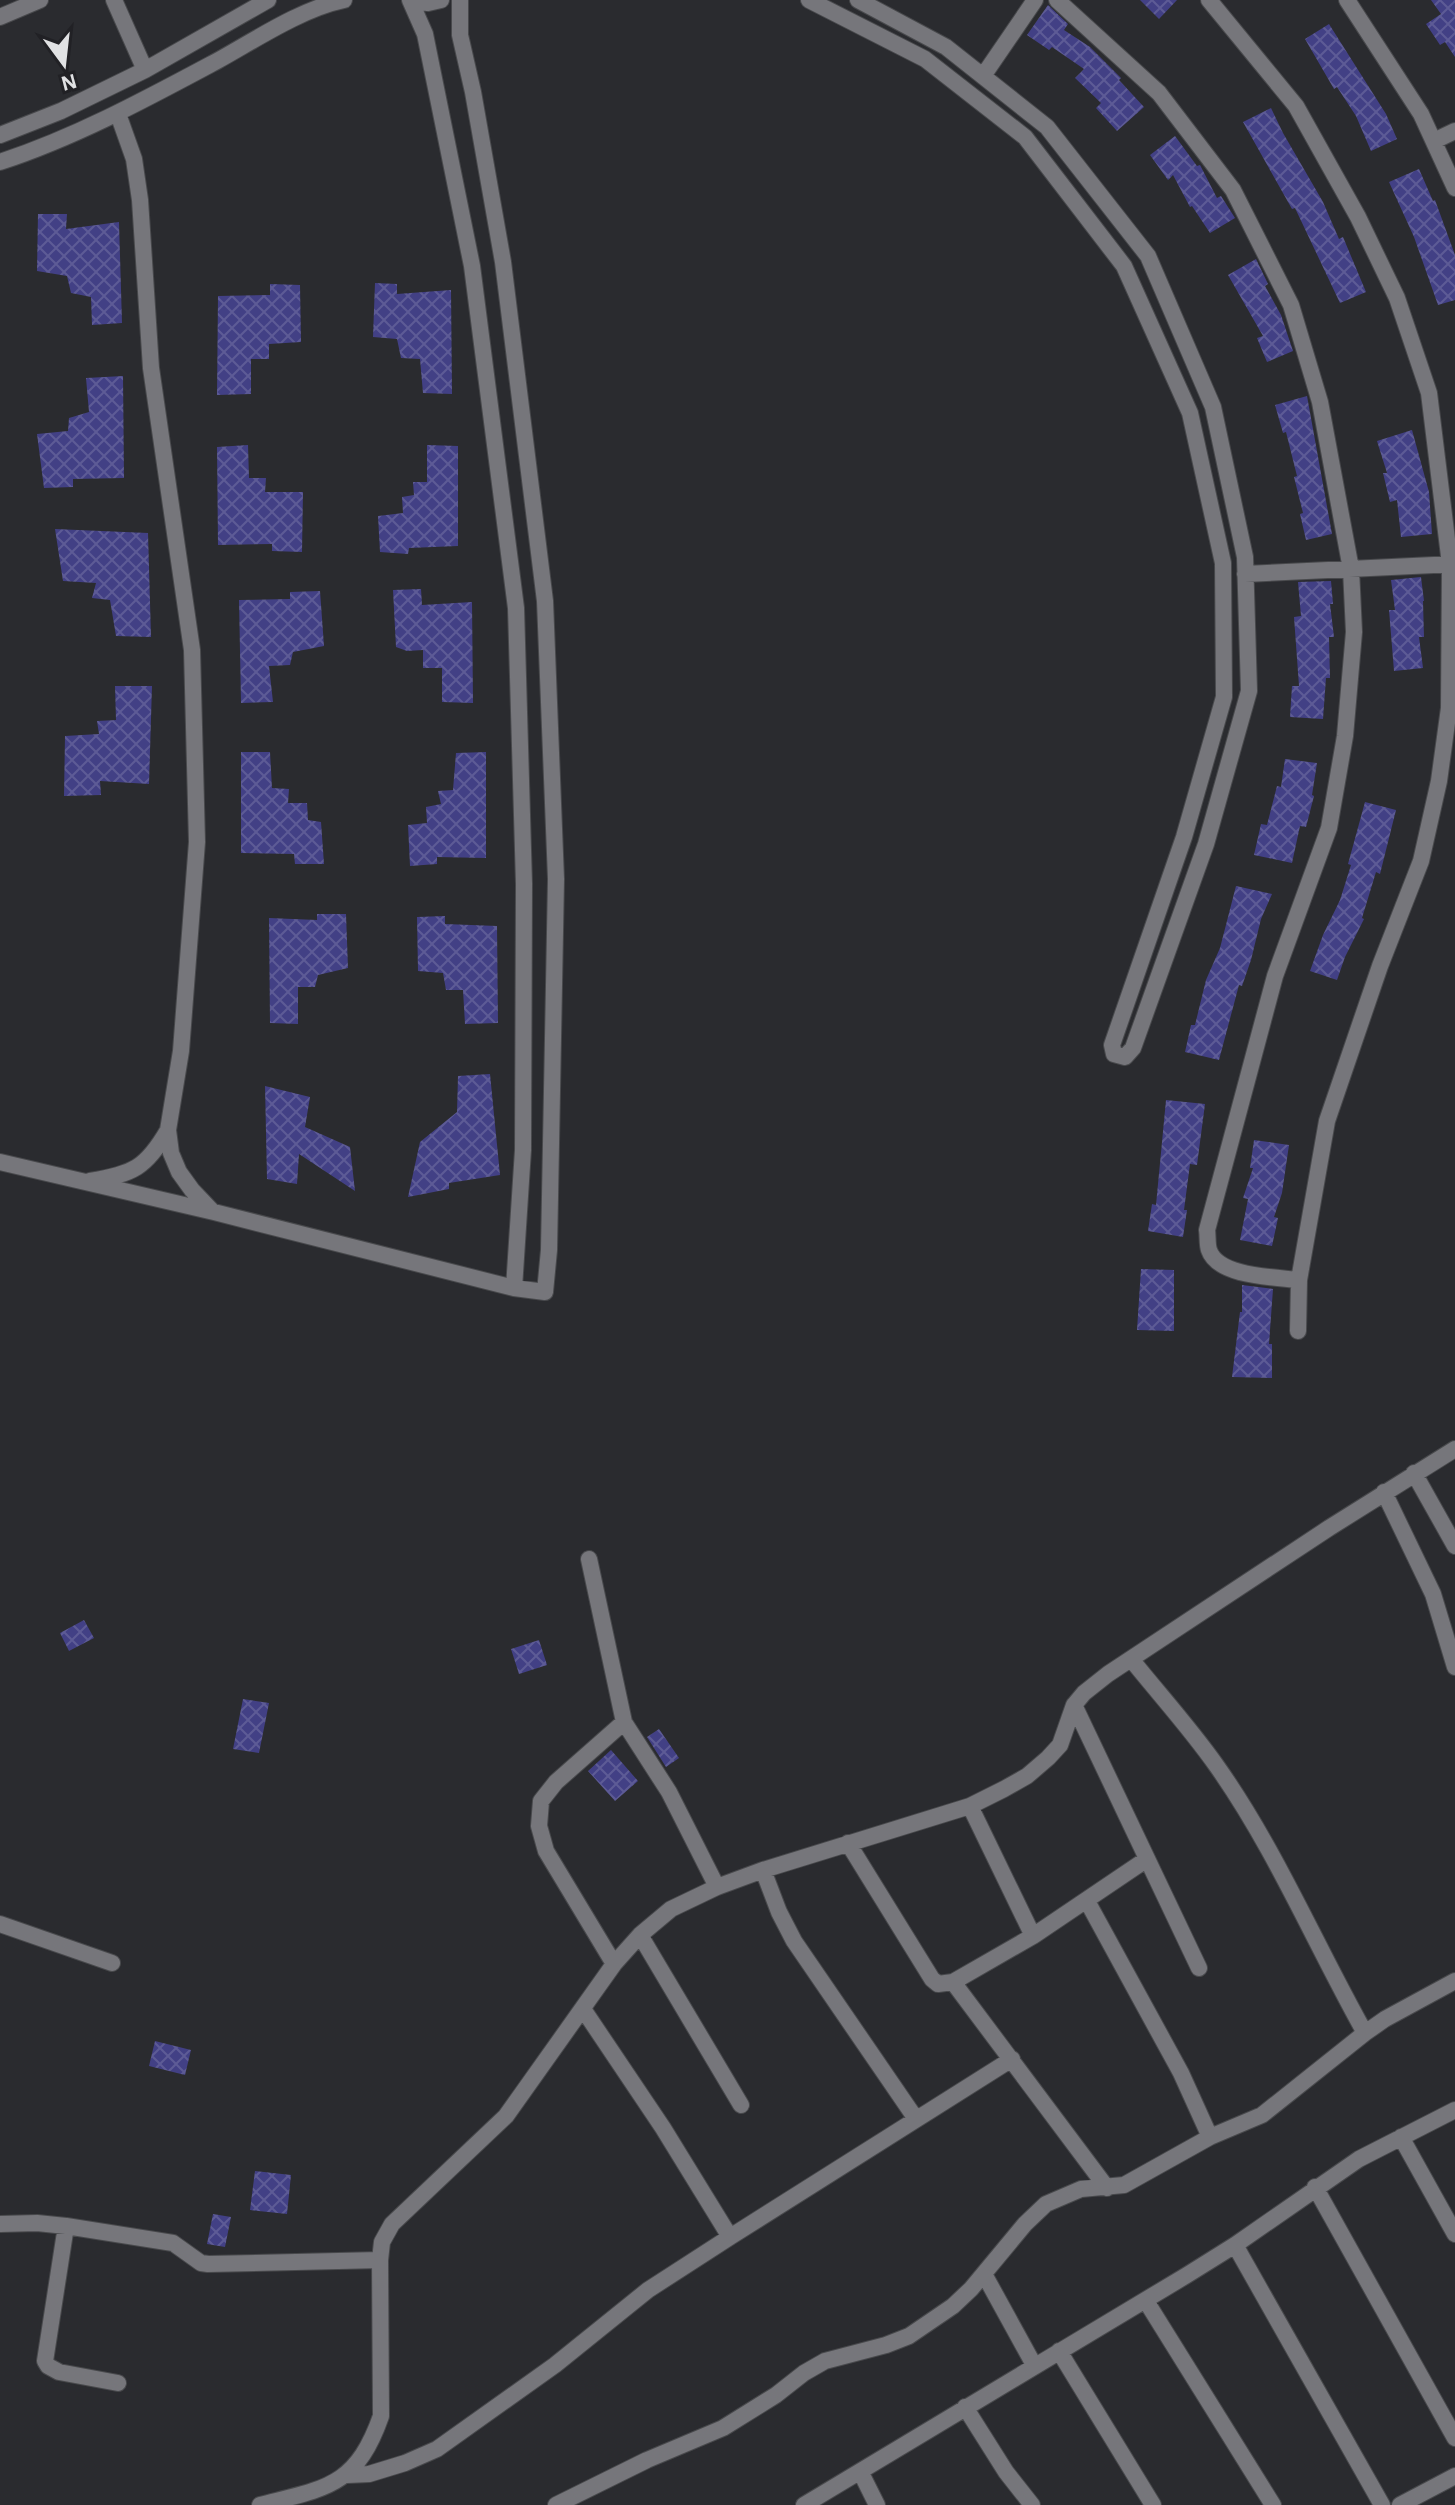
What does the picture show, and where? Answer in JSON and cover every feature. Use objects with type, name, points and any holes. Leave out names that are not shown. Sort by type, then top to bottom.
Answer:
[{"type":"street","points":[[0,17],[40,0]]},
{"type":"street","points":[[114,0],[145,70]]},
{"type":"street","points":[[0,135],[61,111],[145,70],[268,0]]},
{"type":"street","points":[[0,162],[33,152],[118,114],[281,26],[344,0]]},
{"type":"street","points":[[411,0],[428,3],[441,0]]},
{"type":"street","points":[[411,0],[425,34],[472,266],[516,608],[524,884],[524,1072],[523,1150],[514,1288]]},
{"type":"street","points":[[0,1162],[514,1288],[545,1292],[549,1250],[556,879],[545,601],[503,262],[460,35],[460,0]]},
{"type":"street","points":[[809,0],[925,59],[1025,137],[1124,266],[1190,413],[1223,563],[1224,697],[1184,837],[1112,1045],[1114,1054],[1119,1057],[1130,1054],[1133,1048],[1206,844],[1249,691],[1245,557],[1213,407],[1148,256],[1047,127],[946,47],[858,0]]},
{"type":"street","points":[[983,76],[1035,0]]},
{"type":"street","points":[[1057,0],[1159,93],[1233,190],[1291,305],[1320,402],[1351,569],[1354,632],[1345,736],[1329,828],[1275,976],[1207,1230],[1209,1251],[1219,1263],[1245,1272],[1299,1280]]},
{"type":"street","points":[[1209,0],[1296,106],[1358,217],[1397,298],[1429,393],[1453,564],[1449,708],[1439,781],[1421,861],[1380,966],[1327,1121],[1299,1280],[1298,1331]]},
{"type":"street","points":[[1347,0],[1421,114],[1455,188]]},
{"type":"street","points":[[118,114],[134,159],[140,200],[151,368],[192,650],[197,842],[181,1051],[168,1130],[171,1153],[179,1172],[214,1212]]},
{"type":"street","points":[[1434,141],[1455,131]]},
{"type":"street","points":[[1245,574],[1453,564]]},
{"type":"street","points":[[84,1183],[116,1177],[139,1167],[155,1152],[168,1130]]},
{"type":"street","points":[[260,2505],[323,2497],[363,2457],[381,2416],[382,2242],[392,2224],[506,2116],[614,1964],[640,1935],[671,1909],[717,1887],[970,1806],[1027,1776],[1060,1745],[1074,1705],[1084,1693],[1384,1492],[1455,1449]]},
{"type":"street","points":[[1414,1473],[1455,1546]]},
{"type":"street","points":[[1384,1492],[1433,1594],[1455,1667]]},
{"type":"street","points":[[589,1559],[624,1722],[669,1792],[717,1887]]},
{"type":"street","points":[[1131,1659],[1215,1764],[1238,1798],[1278,1866],[1365,2033]]},
{"type":"street","points":[[1074,1705],[1199,1968]]},
{"type":"street","points":[[614,1964],[546,1851],[539,1826],[541,1801],[556,1782],[624,1722]]},
{"type":"street","points":[[970,1806],[1033,1936]]},
{"type":"street","points":[[848,1843],[938,1984],[953,1982],[1033,1936],[1147,1859]]},
{"type":"street","points":[[763,1870],[794,1941],[916,2119]]},
{"type":"street","points":[[1087,1901],[1181,2073],[1210,2137]]},
{"type":"street","points":[[0,1924],[112,1963]]},
{"type":"street","points":[[640,1935],[741,2105]]},
{"type":"street","points":[[556,2505],[647,2460],[723,2428],[825,2361],[909,2336],[953,2306],[1046,2204],[1081,2189],[1124,2185],[1210,2137],[1262,2115],[1385,2019],[1455,1981]]},
{"type":"street","points":[[953,1982],[1107,2188]]},
{"type":"street","points":[[583,2009],[663,2128],[730,2237]]},
{"type":"street","points":[[347,2475],[369,2474],[437,2449],[555,2365],[648,2290],[1012,2059]]},
{"type":"street","points":[[804,2505],[1034,2365],[1146,2301],[1235,2245],[1359,2159],[1455,2110]]},
{"type":"street","points":[[1401,2137],[1455,2234]]},
{"type":"street","points":[[1315,2187],[1455,2438]]},
{"type":"street","points":[[0,2224],[66,2226],[173,2243],[201,2263],[208,2264],[380,2260]]},
{"type":"street","points":[[66,2226],[45,2361],[59,2372],[118,2383]]},
{"type":"street","points":[[1235,2245],[1382,2505]]},
{"type":"street","points":[[984,2274],[1034,2365]]},
{"type":"street","points":[[1146,2301],[1273,2505]]},
{"type":"street","points":[[1059,2351],[1153,2505]]},
{"type":"street","points":[[965,2407],[1006,2472],[1032,2505]]},
{"type":"street","points":[[861,2473],[877,2505]]},
{"type":"street","points":[[1400,2505],[1455,2476]]},
{"type":"building","points":[[1140,0],[1177,0],[1159,19]]},
{"type":"building","points":[[1431,0],[1455,0],[1455,57],[1445,42],[1440,45],[1426,24],[1441,14]]},
{"type":"building","points":[[1048,5],[1068,24],[1064,30],[1090,47],[1144,107],[1117,131],[1096,108],[1101,103],[1075,78],[1084,69],[1052,47],[1049,50],[1027,35]]},
{"type":"building","points":[[1329,24],[1386,114],[1397,139],[1371,151],[1356,116],[1337,87],[1334,89],[1305,39]]},
{"type":"building","points":[[1271,108],[1323,202],[1339,239],[1343,237],[1366,292],[1340,303],[1295,208],[1292,209],[1243,122]]},
{"type":"building","points":[[1175,136],[1197,166],[1200,165],[1217,198],[1221,196],[1235,218],[1210,233],[1190,207],[1173,175],[1168,180],[1150,155]]},
{"type":"building","points":[[1419,169],[1435,200],[1455,255],[1455,300],[1438,305],[1414,237],[1389,182]]},
{"type":"building","points":[[38,214],[67,214],[66,229],[119,222],[122,323],[92,325],[91,297],[71,293],[67,276],[37,271]]},
{"type":"building","points":[[1256,259],[1293,351],[1267,362],[1257,338],[1263,336],[1228,275]]},
{"type":"building","points":[[375,283],[397,284],[397,294],[451,290],[452,394],[423,393],[420,359],[401,358],[397,339],[373,337]]},
{"type":"building","points":[[270,284],[300,285],[301,342],[269,344],[269,359],[251,359],[251,394],[217,395],[218,296],[270,295]]},
{"type":"building","points":[[123,376],[124,478],[73,479],[73,487],[44,488],[37,434],[68,431],[69,418],[89,412],[86,378]]},
{"type":"building","points":[[1307,396],[1332,534],[1306,540],[1294,477],[1297,476],[1286,432],[1283,433],[1275,405]]},
{"type":"building","points":[[1412,430],[1429,492],[1432,534],[1401,537],[1397,500],[1390,502],[1383,473],[1387,473],[1377,441]]},
{"type":"building","points":[[248,445],[249,478],[266,478],[265,492],[303,492],[302,552],[272,551],[272,544],[218,545],[217,447]]},
{"type":"building","points":[[427,445],[458,446],[458,546],[409,548],[408,554],[380,552],[378,516],[403,513],[402,497],[414,495],[413,482],[427,482]]},
{"type":"building","points":[[55,529],[148,533],[151,637],[116,636],[110,600],[92,598],[96,583],[63,581]]},
{"type":"building","points":[[1421,577],[1424,637],[1419,637],[1423,668],[1394,671],[1389,610],[1395,610],[1391,580]]},
{"type":"building","points":[[1331,581],[1334,637],[1329,637],[1330,678],[1326,678],[1323,719],[1290,717],[1292,686],[1299,686],[1294,617],[1301,616],[1298,582]]},
{"type":"building","points":[[421,589],[422,605],[472,602],[473,703],[442,702],[442,668],[423,668],[423,650],[407,651],[396,647],[393,590]]},
{"type":"building","points":[[320,591],[324,646],[293,652],[290,665],[269,666],[273,702],[241,703],[239,600],[290,599],[290,592]]},
{"type":"building","points":[[115,686],[152,686],[149,784],[100,781],[101,795],[64,796],[65,736],[99,734],[97,721],[116,720]]},
{"type":"building","points":[[241,752],[270,752],[272,788],[289,789],[288,803],[307,803],[308,820],[321,822],[324,864],[295,864],[294,854],[241,853]]},
{"type":"building","points":[[486,752],[486,858],[437,857],[437,864],[410,866],[408,825],[427,823],[426,807],[441,804],[438,791],[453,790],[456,753]]},
{"type":"building","points":[[1285,759],[1317,763],[1314,796],[1306,827],[1300,826],[1292,863],[1254,855],[1261,824],[1267,825],[1277,786],[1281,787]]},
{"type":"building","points":[[1365,802],[1396,810],[1380,874],[1376,872],[1364,919],[1337,980],[1310,971],[1340,900]]},
{"type":"building","points":[[1236,886],[1272,894],[1261,919],[1242,986],[1239,985],[1219,1060],[1185,1052],[1206,980],[1220,948]]},
{"type":"building","points":[[317,914],[346,914],[348,968],[318,975],[315,987],[298,987],[298,1024],[270,1023],[269,918],[317,920]]},
{"type":"building","points":[[445,916],[445,924],[497,926],[498,1023],[465,1024],[463,990],[446,990],[443,973],[418,971],[417,917]]},
{"type":"building","points":[[490,1074],[500,1175],[449,1183],[449,1189],[408,1197],[420,1142],[457,1112],[458,1076]]},
{"type":"building","points":[[265,1086],[310,1097],[305,1127],[350,1147],[355,1191],[299,1154],[297,1184],[267,1179]]},
{"type":"building","points":[[1166,1100],[1205,1104],[1197,1165],[1190,1164],[1183,1237],[1148,1231],[1152,1204],[1156,1205]]},
{"type":"building","points":[[1254,1140],[1289,1145],[1282,1193],[1274,1217],[1278,1218],[1272,1246],[1240,1240],[1248,1199],[1243,1198],[1253,1168],[1250,1168]]},
{"type":"building","points":[[1141,1269],[1174,1270],[1174,1331],[1137,1330]]},
{"type":"building","points":[[1242,1285],[1273,1289],[1269,1344],[1272,1344],[1272,1378],[1232,1377],[1242,1312]]},
{"type":"building","points":[[84,1620],[94,1638],[69,1651],[60,1633]]},
{"type":"building","points":[[539,1640],[547,1665],[519,1674],[511,1649]]},
{"type":"building","points":[[243,1699],[269,1703],[259,1753],[233,1749]]},
{"type":"building","points":[[659,1729],[679,1758],[666,1767],[647,1737]]},
{"type":"building","points":[[611,1750],[638,1781],[615,1801],[588,1771]]},
{"type":"building","points":[[155,2041],[191,2050],[185,2075],[149,2066]]},
{"type":"building","points":[[255,2171],[291,2175],[287,2214],[250,2210]]},
{"type":"building","points":[[213,2214],[231,2217],[225,2247],[207,2244]]}]
